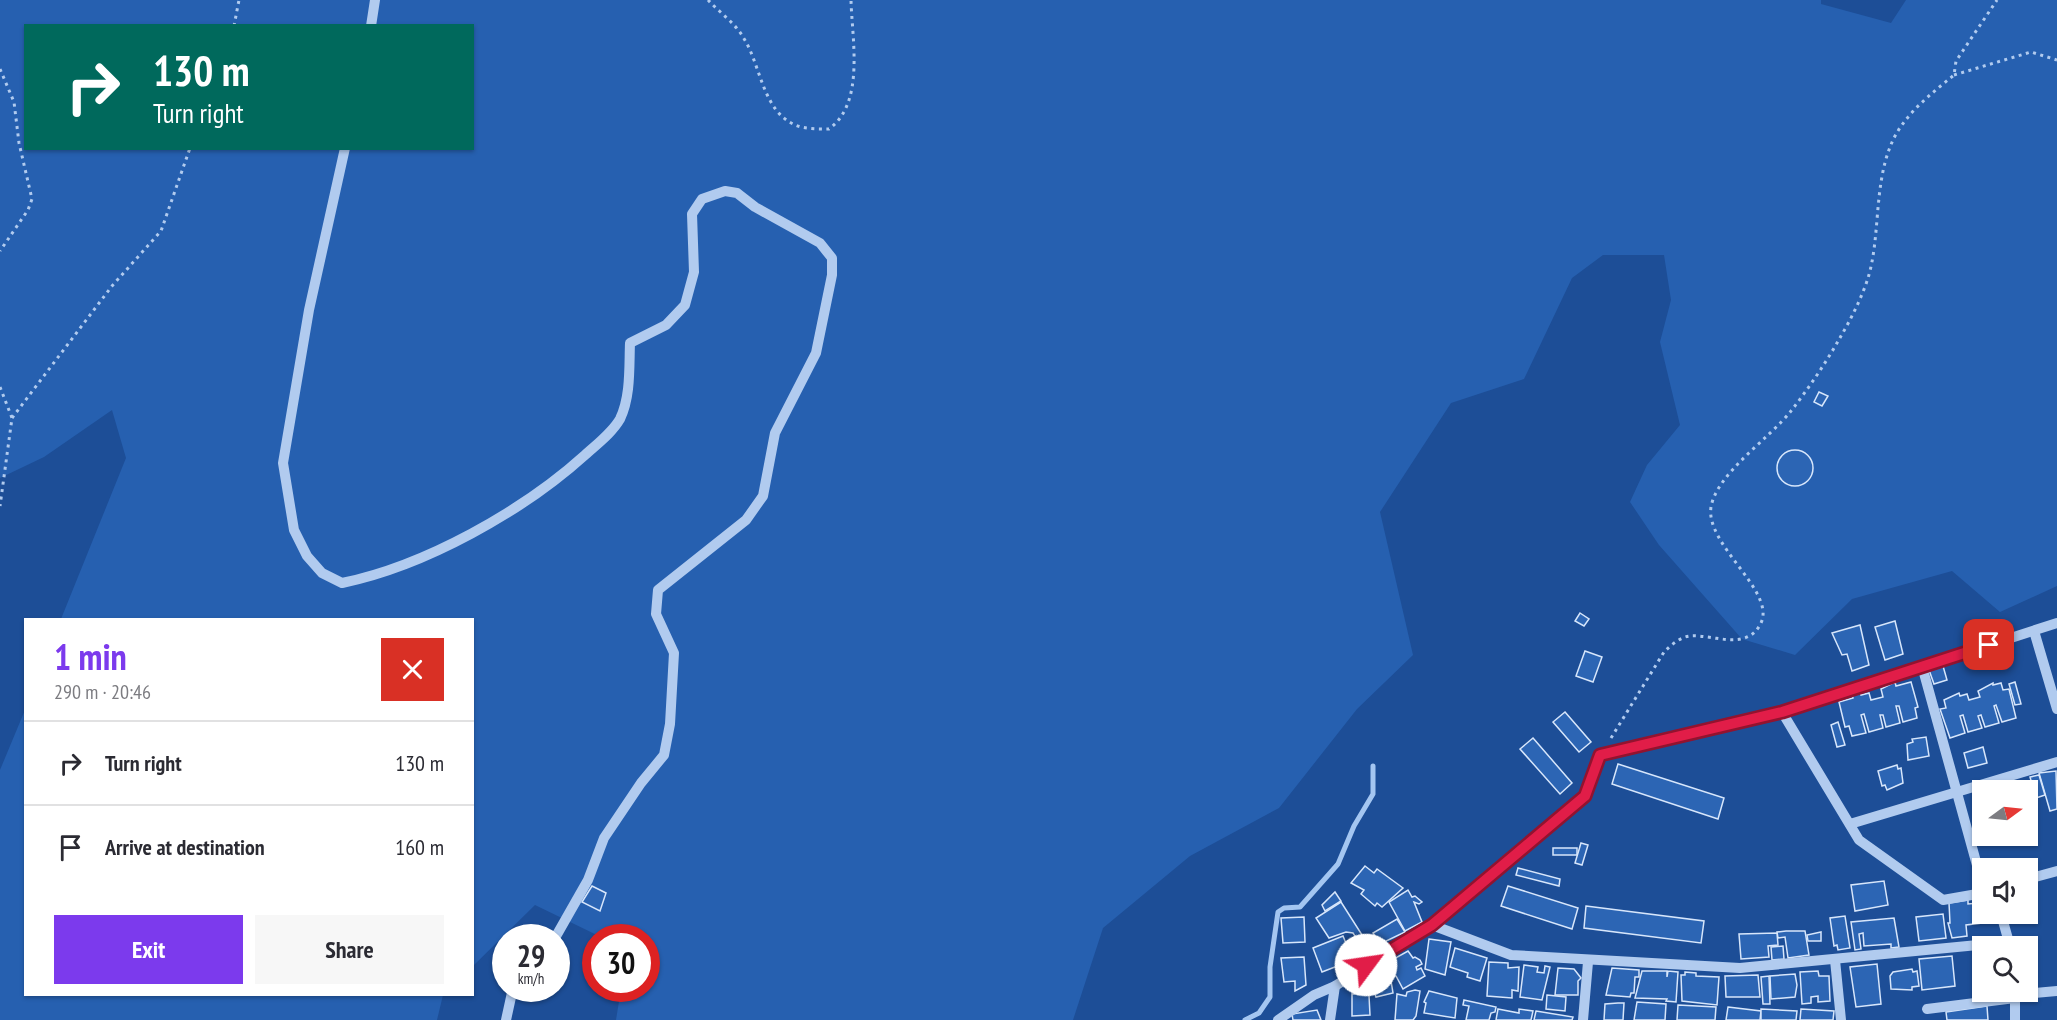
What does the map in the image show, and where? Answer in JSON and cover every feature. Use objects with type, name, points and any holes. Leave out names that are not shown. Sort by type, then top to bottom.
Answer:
[{"type":"street","points":[[371,24],[375,0]]},
{"type":"street","points":[[345,150],[309,310],[283,463],[294,530],[308,556],[322,573],[342,584],[373,577],[402,565],[515,510],[560,477],[606,436],[619,420],[627,396],[630,343],[666,325],[685,305],[694,272],[692,214],[702,199],[725,191],[737,193],[755,207],[820,243],[832,258],[832,275],[816,353],[775,433],[763,496],[746,520],[658,590],[656,614],[674,653],[670,724],[664,755],[641,783],[604,838],[588,880],[563,924]]},
{"type":"street","points":[[1278,1020],[1314,995],[1335,986],[1432,925],[1585,796],[1600,755],[1782,712],[2057,623]]},
{"type":"street","points":[[2034,631],[2057,709]]},
{"type":"street","points":[[1922,666],[1975,858]]},
{"type":"street","points":[[1782,712],[1859,840],[1943,900],[1972,894]]},
{"type":"street","points":[[1850,824],[2057,762]]},
{"type":"street","points":[[2038,877],[2057,872]]},
{"type":"street","points":[[1432,925],[1511,955],[1588,962],[1740,968],[1972,947]]},
{"type":"street","points":[[1836,960],[1841,1020]]},
{"type":"street","points":[[1583,1020],[1588,962]]},
{"type":"street","points":[[1330,1020],[1335,986]]},
{"type":"street","points":[[2038,993],[2057,991]]},
{"type":"street","points":[[506,1020],[510,1002]]},
{"type":"street","points":[[1927,1009],[1972,1002]]},
{"type":"street","points":[[2015,1020],[2018,1002]]},
{"type":"path","points":[[234,24],[239,0]]},
{"type":"path","points":[[708,0],[743,36],[776,110],[800,127],[829,129],[840,122],[850,106],[853,84],[851,0]]},
{"type":"path","points":[[1954,75],[1956,61],[1997,0]]},
{"type":"path","points":[[1600,755],[1664,652],[1674,642],[1689,636],[1726,641],[1742,639],[1754,633],[1761,623],[1764,612],[1757,596],[1714,531],[1710,511],[1714,492],[1791,412],[1841,336],[1868,278],[1880,186],[1893,141],[1918,105],[1954,75],[2031,52],[2057,60]]},
{"type":"path","points":[[0,69],[14,102],[19,143],[32,199],[28,210],[0,251]]},
{"type":"path","points":[[12,418],[112,286],[161,231],[189,150]]},
{"type":"path","points":[[0,387],[12,418],[0,506]]},
{"type":"shaded area","points":[[0,0],[1821,0],[1821,4],[1891,23],[1906,0],[2057,0],[2057,586],[2000,612],[1952,571],[1852,599],[1795,655],[1742,639],[1659,545],[1630,502],[1647,465],[1680,425],[1660,342],[1671,300],[1664,255],[1603,255],[1572,278],[1524,379],[1451,403],[1380,512],[1413,655],[1357,709],[1279,808],[1190,856],[1103,928],[1073,1020],[616,1020],[619,1002],[660,1002],[660,924],[582,924],[582,928],[535,905],[516,924],[492,924],[492,947],[474,965],[474,618],[61,618],[126,458],[112,410],[44,457],[0,478]]},
{"type":"shaded area","points":[[24,712],[24,996],[443,996],[437,1020],[0,1020],[0,770]]},
{"type":"building","points":[[1819,392],[1828,396],[1822,406],[1814,402]]},
{"type":"building","points":[[1795,450],[1808,455],[1813,468],[1808,481],[1795,486],[1782,481],[1777,468],[1782,455]]},
{"type":"building","points":[[1580,613],[1589,619],[1584,626],[1575,621]]},
{"type":"building","points":[[1895,621],[1903,654],[1885,660],[1875,627]]},
{"type":"building","points":[[1860,625],[1869,665],[1852,671],[1847,654],[1842,655],[1832,633]]},
{"type":"building","points":[[1585,651],[1602,657],[1593,682],[1576,676]]},
{"type":"building","points":[[1943,666],[1947,680],[1934,684],[1929,670]]},
{"type":"building","points":[[1895,682],[1896,686],[1911,682],[1918,707],[1915,708],[1917,718],[1903,722],[1899,706],[1896,706],[1900,723],[1886,727],[1883,715],[1880,715],[1883,728],[1869,732],[1864,714],[1861,715],[1866,733],[1852,736],[1849,726],[1845,727],[1839,702],[1853,698],[1852,694],[1860,692],[1861,695],[1869,693],[1871,700],[1883,697],[1881,689]]},
{"type":"building","points":[[2015,682],[2021,704],[2015,705],[2009,684]]},
{"type":"building","points":[[1993,683],[1993,685],[2001,683],[2003,690],[2009,689],[2016,718],[2002,722],[1996,705],[1994,706],[1999,723],[1985,727],[1981,715],[1978,716],[1982,728],[1968,732],[1963,715],[1960,716],[1965,733],[1950,738],[1940,709],[1946,708],[1944,700],[1959,693],[1960,696],[1967,694],[1969,700],[1980,697],[1978,691]]},
{"type":"building","points":[[1565,712],[1591,742],[1579,752],[1553,722]]},
{"type":"building","points":[[1838,722],[1845,745],[1837,747],[1831,725]]},
{"type":"building","points":[[1926,737],[1929,756],[1908,760],[1907,744],[1913,742],[1912,739]]},
{"type":"building","points":[[1533,738],[1572,783],[1560,794],[1520,749]]},
{"type":"building","points":[[1983,747],[1987,763],[1968,768],[1964,753]]},
{"type":"building","points":[[1618,764],[1724,798],[1718,819],[1612,784]]},
{"type":"building","points":[[1897,765],[1898,769],[1901,768],[1903,783],[1887,790],[1885,785],[1882,786],[1878,771]]},
{"type":"building","points":[[2056,771],[2057,809],[2050,811],[2039,773]]},
{"type":"building","points":[[2039,775],[2045,795],[2038,797],[2038,780],[2031,780],[2030,777]]},
{"type":"building","points":[[1581,843],[1588,845],[1582,865],[1575,863]]},
{"type":"building","points":[[1553,848],[1577,848],[1577,855],[1553,855]]},
{"type":"building","points":[[1365,866],[1374,873],[1377,869],[1403,888],[1382,907],[1377,903],[1375,906],[1361,894],[1364,890],[1351,883]]},
{"type":"building","points":[[1518,868],[1560,879],[1559,886],[1516,875]]},
{"type":"building","points":[[1884,881],[1888,905],[1855,911],[1851,885]]},
{"type":"building","points":[[592,886],[606,893],[600,911],[582,902]]},
{"type":"building","points":[[1508,886],[1578,908],[1572,929],[1501,906]]},
{"type":"building","points":[[1408,890],[1412,897],[1415,896],[1422,902],[1419,904],[1414,902],[1422,922],[1405,931],[1389,902]]},
{"type":"building","points":[[1335,892],[1341,901],[1325,911],[1322,905]]},
{"type":"building","points":[[1968,900],[1968,904],[1972,904],[1972,924],[1974,924],[1966,925],[1967,936],[1952,938],[1948,923],[1950,923],[1949,903]]},
{"type":"building","points":[[1341,902],[1371,949],[1366,953],[1353,933],[1346,932],[1329,938],[1316,918]]},
{"type":"building","points":[[1586,906],[1704,921],[1701,943],[1584,928]]},
{"type":"building","points":[[1943,914],[1946,938],[1919,941],[1916,917]]},
{"type":"building","points":[[1845,916],[1850,948],[1838,950],[1837,945],[1834,946],[1830,918]]},
{"type":"building","points":[[1304,917],[1305,942],[1283,943],[1281,918]]},
{"type":"building","points":[[1894,918],[1899,947],[1891,948],[1891,944],[1864,946],[1863,933],[1859,934],[1861,949],[1855,950],[1851,922]]},
{"type":"building","points":[[1397,919],[1405,932],[1380,944],[1373,933]]},
{"type":"building","points":[[1805,931],[1809,955],[1788,958],[1785,937],[1778,938],[1777,932]]},
{"type":"building","points":[[1821,932],[1821,941],[1808,941],[1807,935]]},
{"type":"building","points":[[1777,933],[1778,945],[1768,946],[1769,957],[1741,959],[1739,934]]},
{"type":"building","points":[[1343,936],[1353,960],[1322,972],[1313,948]]},
{"type":"building","points":[[1429,939],[1451,942],[1445,975],[1425,969]]},
{"type":"building","points":[[1783,946],[1784,959],[1772,960],[1771,947]]},
{"type":"building","points":[[1455,948],[1487,958],[1480,981],[1467,977],[1468,973],[1450,967]]},
{"type":"building","points":[[1408,951],[1413,958],[1420,960],[1422,964],[1416,967],[1417,970],[1421,968],[1425,976],[1403,989],[1396,976],[1388,974],[1383,965]]},
{"type":"building","points":[[1952,956],[1955,986],[1922,990],[1919,959]]},
{"type":"building","points":[[1304,957],[1306,985],[1295,991],[1295,981],[1284,982],[1281,958]]},
{"type":"building","points":[[1489,962],[1508,963],[1508,968],[1519,967],[1518,991],[1512,990],[1512,998],[1487,996]]},
{"type":"building","points":[[1877,964],[1881,1004],[1856,1007],[1850,967]]},
{"type":"building","points":[[1524,965],[1538,967],[1537,972],[1544,973],[1545,966],[1550,967],[1542,1000],[1520,997]]},
{"type":"building","points":[[1558,968],[1574,969],[1581,978],[1578,981],[1578,995],[1555,995]]},
{"type":"building","points":[[1612,968],[1639,970],[1639,977],[1635,977],[1634,993],[1631,993],[1630,997],[1606,995]]},
{"type":"building","points":[[1912,969],[1913,972],[1917,971],[1919,986],[1912,987],[1912,990],[1891,989],[1890,976],[1893,972]]},
{"type":"building","points":[[1377,971],[1383,981],[1391,981],[1393,993],[1376,997],[1367,973]]},
{"type":"building","points":[[1642,971],[1667,971],[1667,977],[1668,971],[1678,972],[1676,1002],[1666,1001],[1667,999],[1635,998]]},
{"type":"building","points":[[1818,971],[1819,976],[1829,976],[1830,1001],[1818,1002],[1818,996],[1811,997],[1811,1003],[1802,1004],[1800,972]]},
{"type":"building","points":[[1685,972],[1696,973],[1696,976],[1719,977],[1717,1005],[1682,1001],[1681,975],[1685,975]]},
{"type":"building","points":[[1795,974],[1797,985],[1795,997],[1771,999],[1770,976]]},
{"type":"building","points":[[1758,975],[1760,997],[1726,997],[1725,976]]},
{"type":"building","points":[[1360,976],[1368,976],[1370,1015],[1352,1016],[1352,994],[1357,994],[1357,981],[1360,981]]},
{"type":"building","points":[[1769,976],[1770,1004],[1763,1004],[1761,977]]},
{"type":"building","points":[[1420,991],[1416,1016],[1413,1020],[1395,1020],[1397,994],[1406,996],[1407,992]]},
{"type":"building","points":[[1429,991],[1457,998],[1455,1018],[1424,1013],[1426,1003],[1424,1002]]},
{"type":"building","points":[[1547,995],[1566,997],[1565,1011],[1546,1009]]},
{"type":"building","points":[[1464,1000],[1496,1007],[1495,1012],[1491,1013],[1489,1020],[1466,1020],[1469,1006],[1463,1005]]},
{"type":"building","points":[[1637,1002],[1666,1004],[1665,1020],[1634,1020]]},
{"type":"building","points":[[1624,1003],[1623,1020],[1604,1020],[1605,1004]]},
{"type":"building","points":[[1678,1005],[1716,1007],[1715,1020],[1677,1020]]},
{"type":"building","points":[[1987,1006],[1988,1020],[1947,1020],[1946,1012]]},
{"type":"building","points":[[1728,1007],[1761,1011],[1760,1020],[1726,1020]]},
{"type":"building","points":[[1498,1009],[1519,1013],[1519,1009],[1533,1011],[1531,1020],[1496,1020]]},
{"type":"building","points":[[1761,1009],[1797,1011],[1796,1020],[1761,1020]]},
{"type":"building","points":[[1801,1009],[1834,1011],[1833,1020],[1800,1020]]},
{"type":"building","points":[[1317,1010],[1321,1020],[1293,1020],[1292,1014]]},
{"type":"building","points":[[1536,1011],[1573,1017],[1572,1020],[1534,1020]]},
{"type":"waterway","points":[[1245,1020],[1259,1013],[1270,997],[1270,967],[1278,912],[1284,908],[1300,907],[1338,864],[1354,826],[1373,794],[1373,766]]},
{"type":"route","points":[[1366,965],[1432,925],[1585,796],[1600,755],[1782,712],[1989,645]]}]
